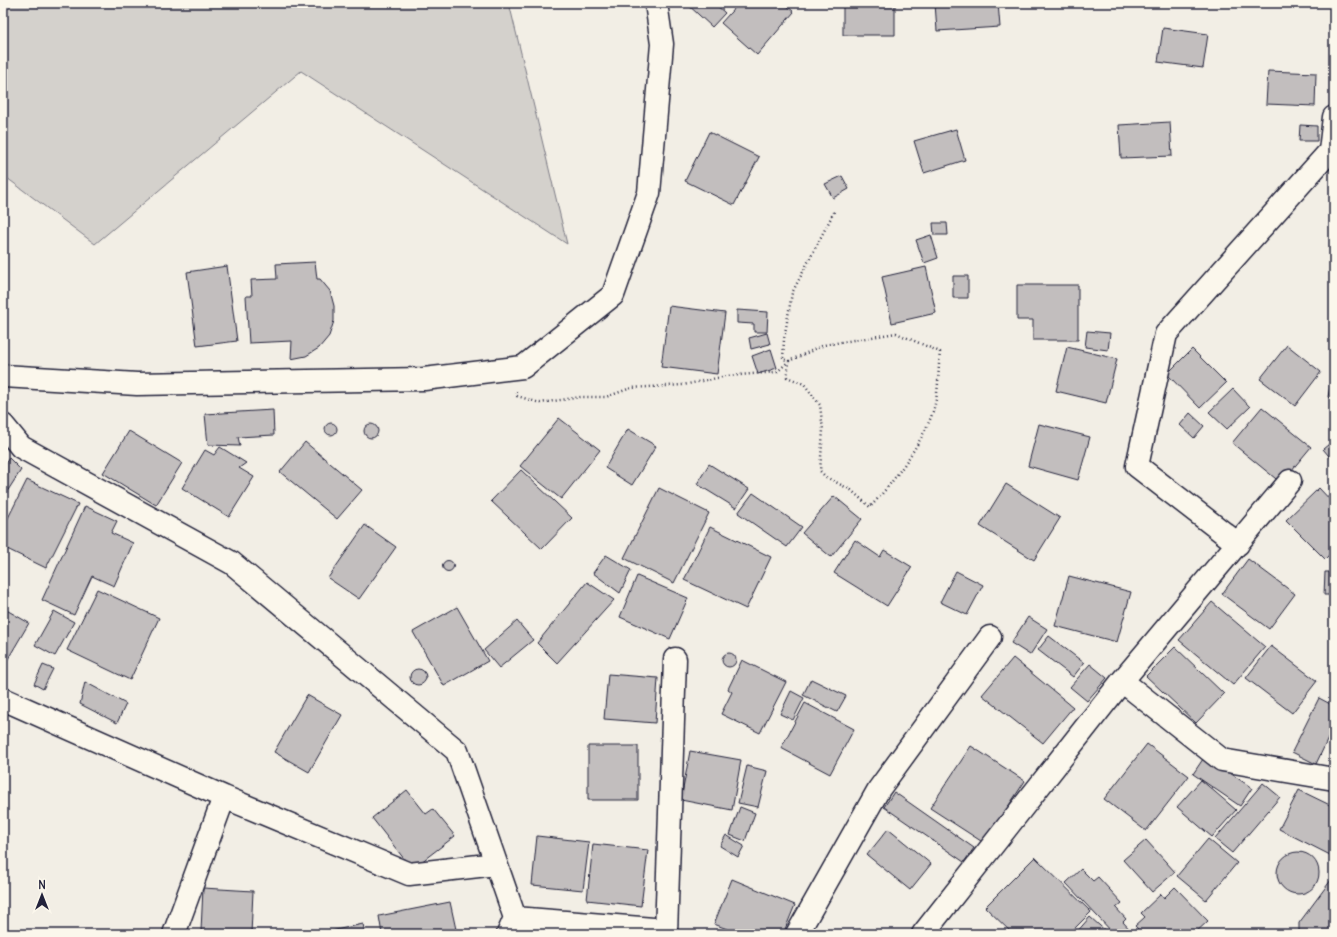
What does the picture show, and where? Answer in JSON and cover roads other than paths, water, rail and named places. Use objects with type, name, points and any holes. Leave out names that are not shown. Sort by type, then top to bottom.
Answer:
[{"type":"street","points":[[3,376],[145,384],[424,379],[522,367],[613,294],[649,193],[662,44],[656,3]]},
{"type":"street","points":[[1238,544],[1137,466],[1166,334],[1330,151],[1334,116]]},
{"type":"street","points":[[3,425],[21,447],[232,563],[457,751],[496,864],[511,926],[666,932],[675,659]]},
{"type":"street","points":[[923,934],[1122,681],[1290,481]]},
{"type":"street","points":[[797,934],[879,789],[990,637]]},
{"type":"street","points":[[1122,681],[1222,760],[1334,779]]},
{"type":"street","points":[[3,699],[224,797],[409,874],[496,864]]},
{"type":"street","points":[[174,934],[224,797]]}]
